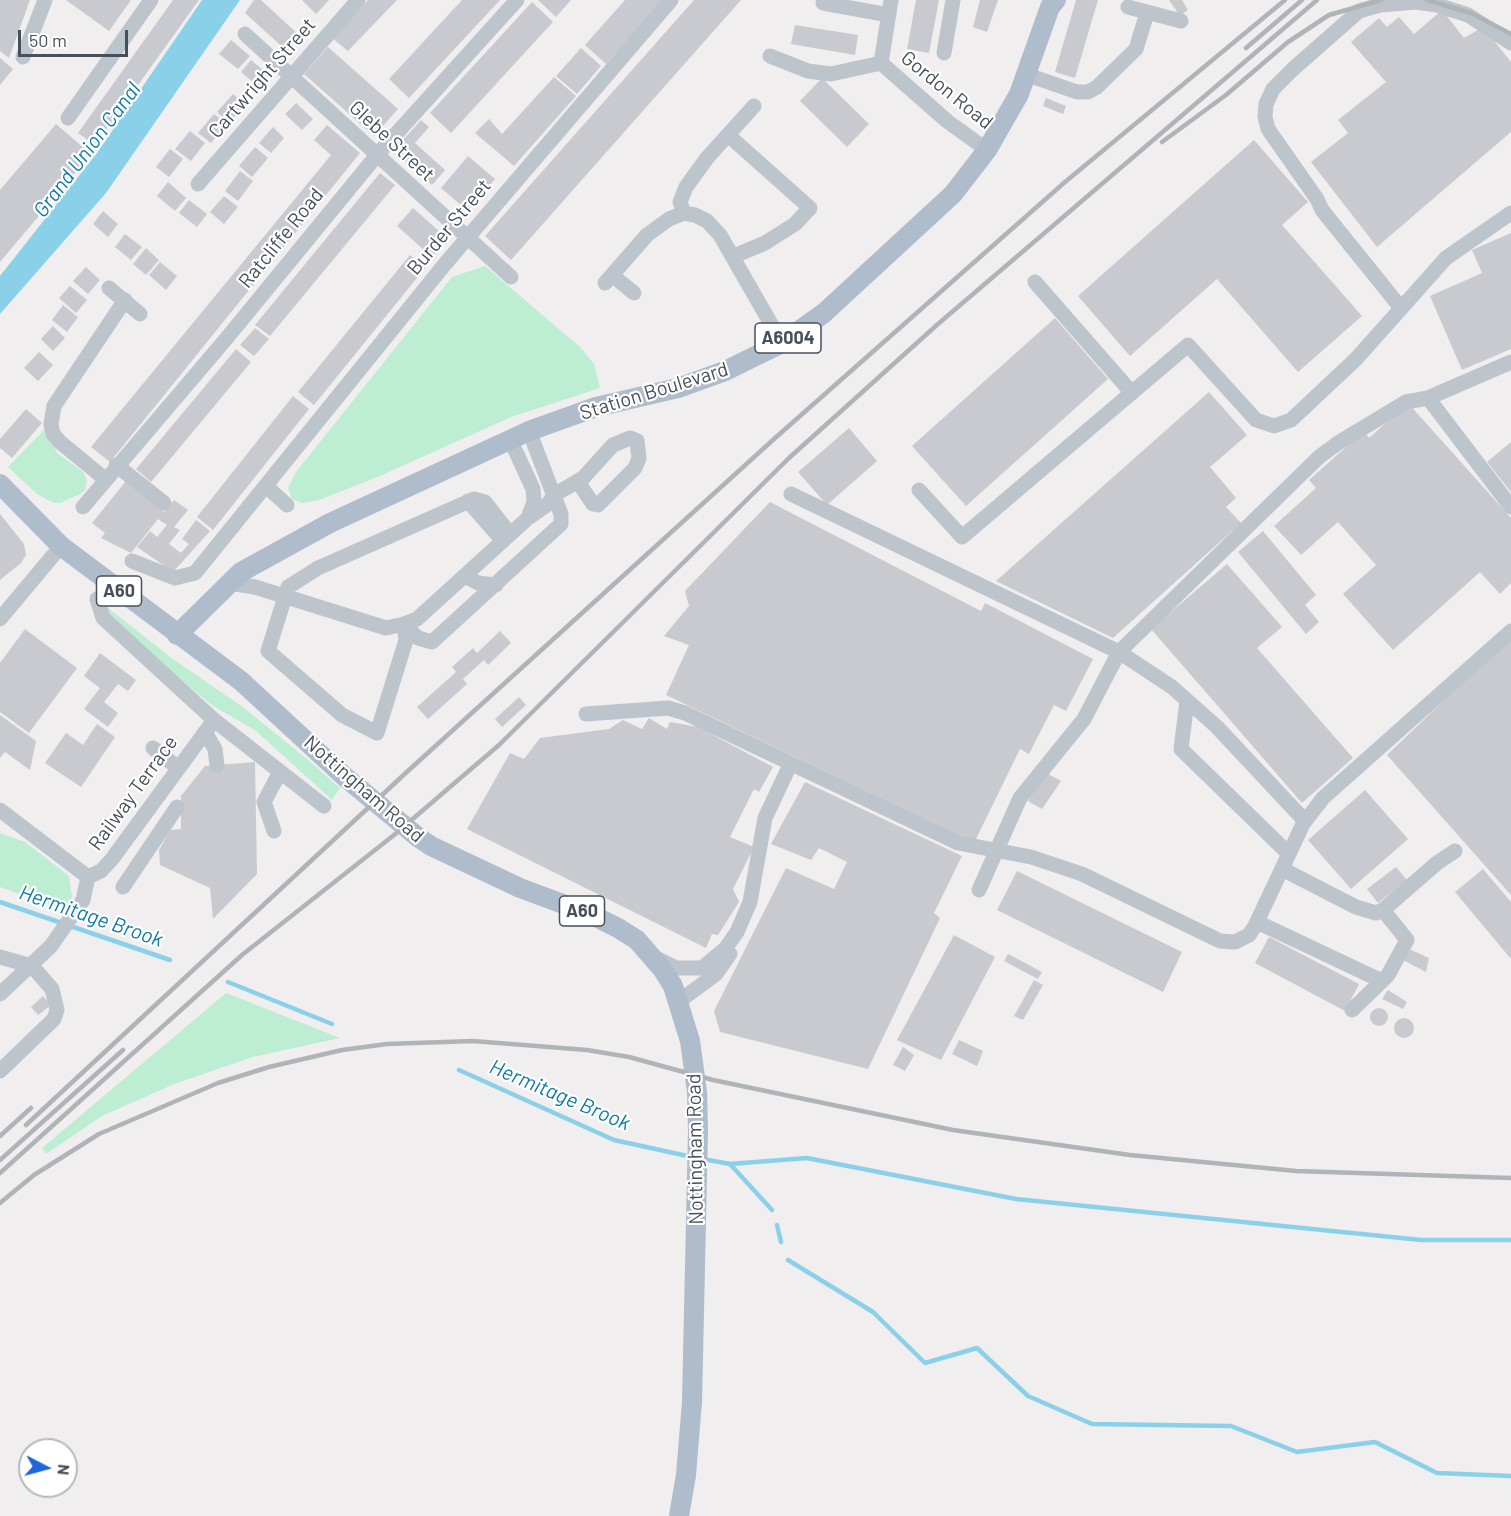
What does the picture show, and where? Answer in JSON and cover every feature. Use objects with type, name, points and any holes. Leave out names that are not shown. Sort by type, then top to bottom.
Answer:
[{"type":"main road","name":"Station Boulevard","points":[[177,634],[241,572],[330,523],[529,430],[596,407],[678,387],[725,371],[782,343],[824,313],[879,265],[953,194],[987,150],[1011,111],[1028,75],[1051,2]]},
{"type":"main road","name":"Nottingham Road","points":[[0,484],[61,546],[241,681],[349,780],[419,838],[481,870],[618,928],[637,940],[653,957],[673,986],[690,1041],[697,1092],[697,1213],[692,1402],[686,1475],[679,1516]]},
{"type":"street","points":[[23,57],[45,0]]},
{"type":"street","points":[[68,118],[151,0]]},
{"type":"street","name":"Cartwright Street","points":[[198,184],[358,0]]},
{"type":"street","name":"Ratcliffe Road","points":[[83,507],[116,465],[226,339],[376,155],[517,0]]},
{"type":"street","name":"Burder Street","points":[[132,561],[174,585],[195,573],[267,487],[466,238],[670,0]]},
{"type":"street","points":[[944,52],[953,0]]},
{"type":"street","points":[[1401,308],[1322,210],[1317,199],[1268,129],[1264,117],[1266,104],[1273,90],[1359,11],[1380,4],[1416,2],[1437,5],[1468,15],[1511,43]]},
{"type":"street","points":[[770,56],[808,71],[831,74],[881,63],[890,7],[823,3]]},
{"type":"street","points":[[1128,7],[1181,21]]},
{"type":"street","points":[[1028,75],[1077,92],[1088,92],[1136,49],[1147,13]]},
{"type":"street","name":"Glebe Street","points":[[245,34],[511,277]]},
{"type":"street","name":"Gordon Road","points":[[881,63],[947,121],[987,150]]},
{"type":"street","points":[[684,213],[680,202],[686,187],[754,106]]},
{"type":"street","points":[[728,135],[810,208],[795,224],[765,243],[734,256]]},
{"type":"street","points":[[634,293],[608,279],[647,235],[669,219],[684,213],[707,221],[720,235],[782,343]]},
{"type":"street","points":[[920,490],[962,537],[1188,345],[1256,420],[1274,426],[1291,420],[1356,360],[1446,258],[1511,213]]},
{"type":"street","points":[[1035,282],[1132,393]]},
{"type":"street","points":[[109,288],[140,314]]},
{"type":"street","points":[[105,479],[60,442],[53,434],[51,424],[54,406],[125,300]]},
{"type":"street","points":[[979,890],[1020,798],[1084,719],[1119,652],[1319,457],[1406,402],[1428,398],[1511,362]]},
{"type":"street","points":[[1428,398],[1511,507]]},
{"type":"street","points":[[404,624],[418,638],[432,642],[561,524],[561,514],[529,430]]},
{"type":"street","points":[[229,583],[255,587],[386,628],[404,624],[417,618],[528,518],[548,504],[554,495],[578,482],[613,445],[630,438],[638,441],[639,458],[635,468],[598,505],[593,504],[578,482]]},
{"type":"street","points":[[510,439],[533,489],[534,502],[528,518]]},
{"type":"street","points":[[116,465],[164,503]]},
{"type":"street","points":[[267,487],[287,505]]},
{"type":"street","points":[[791,494],[1119,652],[1187,701],[1217,727],[1305,821]]},
{"type":"street","points":[[404,624],[406,640],[377,734],[342,715],[268,651],[284,597],[291,585],[318,568],[474,499],[485,502],[507,538]]},
{"type":"street","points":[[0,619],[61,546]]},
{"type":"street","points":[[465,576],[478,583],[496,585]]},
{"type":"street","points":[[97,599],[103,618],[209,726],[280,772],[324,806]]},
{"type":"street","points":[[586,714],[668,708],[685,713],[790,765],[958,843],[986,850],[998,850],[1082,874],[1220,941],[1235,942],[1243,940],[1257,922],[1305,821],[1323,798],[1511,631]]},
{"type":"street","points":[[1187,701],[1181,749],[1289,854]]},
{"type":"street","points":[[209,726],[217,765]]},
{"type":"street","name":"Railway Terrace","points":[[32,966],[51,946],[83,900],[87,877],[100,871],[106,865],[209,726]]},
{"type":"street","points":[[153,748],[177,767]]},
{"type":"street","points":[[678,1002],[716,974],[732,951],[737,932],[750,902],[765,818],[790,765]]},
{"type":"street","points":[[274,831],[264,802],[280,772]]},
{"type":"street","points":[[123,887],[177,807]]},
{"type":"street","points":[[0,810],[87,877]]},
{"type":"street","points":[[136,825],[156,838]]},
{"type":"street","points":[[1282,869],[1356,907],[1376,913],[1383,910],[1437,862],[1455,851]]},
{"type":"street","points":[[1352,1010],[1382,981],[1407,940],[1383,910]]},
{"type":"street","points":[[1257,922],[1382,981]]},
{"type":"street","points":[[653,957],[676,968],[702,968],[725,949],[737,932]]},
{"type":"street","points":[[0,957],[32,966],[55,997],[54,1019],[0,1071]]},
{"type":"street","points":[[0,994],[32,966]]},
{"type":"green space","points":[[485,266],[580,347],[594,364],[600,388],[511,417],[380,476],[319,500],[302,503],[292,499],[288,488],[296,472],[452,277]]},
{"type":"green space","points":[[46,428],[57,453],[83,472],[87,480],[85,490],[60,503],[54,503],[37,494],[8,467]]},
{"type":"green space","points":[[103,604],[173,659],[244,708],[307,759],[340,788],[332,800],[255,730],[213,706],[148,653],[102,611]]},
{"type":"green space","points":[[0,833],[25,842],[69,876],[72,897],[66,911],[0,887]]},
{"type":"green space","points":[[226,993],[340,1038],[253,1057],[174,1084],[102,1116],[46,1154],[42,1148]]},
{"type":"water","points":[[202,0],[240,0],[106,193],[0,314],[0,276],[97,153]]},
{"type":"building","points":[[0,0],[30,0],[9,58],[0,51]]},
{"type":"building","points":[[66,0],[131,0],[109,31]]},
{"type":"building","points":[[173,0],[199,0],[95,145],[78,133]]},
{"type":"building","points":[[254,0],[261,0],[300,36],[288,52],[245,13]]},
{"type":"building","points":[[302,0],[329,0],[316,14]]},
{"type":"building","points":[[368,0],[397,0],[348,51],[332,38]]},
{"type":"building","points":[[462,0],[500,0],[409,98],[389,79]]},
{"type":"building","points":[[538,0],[571,0],[556,17]]},
{"type":"building","points":[[625,0],[663,0],[606,64],[585,45]]},
{"type":"building","points":[[694,0],[741,0],[511,260],[485,236]]},
{"type":"building","points":[[916,0],[939,0],[929,53],[907,49]]},
{"type":"building","points":[[980,0],[998,0],[987,32],[973,27]]},
{"type":"building","points":[[1076,0],[1098,0],[1075,78],[1055,72]]},
{"type":"building","points":[[1169,0],[1182,0],[1188,10],[1180,16]]},
{"type":"building","points":[[532,2],[553,22],[451,133],[430,113]]},
{"type":"building","points":[[1442,10],[1464,38],[1483,27],[1511,62],[1511,132],[1377,247],[1311,162],[1348,133],[1338,120],[1386,82],[1351,42],[1379,18],[1387,27],[1399,17],[1414,34]]},
{"type":"building","points":[[795,25],[858,35],[855,55],[791,44]]},
{"type":"building","points":[[231,40],[250,56],[238,69],[219,54]]},
{"type":"building","points":[[328,47],[398,109],[374,136],[304,74]]},
{"type":"building","points":[[581,48],[601,66],[577,94],[556,76]]},
{"type":"building","points":[[0,58],[13,69],[0,85]]},
{"type":"building","points":[[251,60],[270,76],[260,88],[241,72]]},
{"type":"building","points":[[554,77],[576,96],[514,166],[475,133],[489,119],[502,134]]},
{"type":"building","points":[[822,78],[869,124],[847,147],[800,101]]},
{"type":"building","points":[[233,94],[245,104],[229,123],[217,112]]},
{"type":"building","points":[[1046,98],[1066,106],[1063,114],[1043,106]]},
{"type":"building","points":[[296,103],[313,119],[302,130],[285,114]]},
{"type":"building","points":[[214,114],[227,124],[211,143],[198,133]]},
{"type":"building","points":[[421,120],[429,127],[415,143],[445,170],[432,185],[393,151]]},
{"type":"building","points":[[56,124],[91,154],[0,262],[0,190]]},
{"type":"building","points":[[327,125],[360,153],[110,462],[91,447],[331,155],[314,140]]},
{"type":"building","points":[[273,127],[284,138],[271,153],[259,143]]},
{"type":"building","points":[[190,131],[205,143],[191,161],[175,149]]},
{"type":"building","points":[[1254,140],[1308,202],[1282,225],[1362,316],[1298,372],[1217,279],[1130,356],[1078,296]]},
{"type":"building","points":[[255,147],[268,158],[252,177],[239,166]]},
{"type":"building","points":[[170,149],[183,159],[169,177],[156,167]]},
{"type":"building","points":[[468,156],[495,179],[468,211],[441,188]]},
{"type":"building","points":[[240,171],[253,181],[238,201],[225,191]]},
{"type":"building","points":[[380,173],[395,185],[270,336],[255,325]]},
{"type":"building","points":[[168,182],[186,198],[175,211],[157,196]]},
{"type":"building","points":[[224,196],[238,207],[224,224],[210,212]]},
{"type":"building","points":[[189,200],[207,214],[197,227],[179,213]]},
{"type":"building","points":[[413,208],[448,239],[432,257],[397,226]]},
{"type":"building","points":[[103,211],[118,224],[108,237],[93,224]]},
{"type":"building","points":[[1511,233],[1511,349],[1462,370],[1430,296],[1482,273],[1472,250]]},
{"type":"building","points":[[125,234],[142,247],[131,260],[115,247]]},
{"type":"building","points":[[146,248],[159,260],[146,275],[133,264]]},
{"type":"building","points":[[410,255],[425,268],[314,405],[298,392]]},
{"type":"building","points":[[160,262],[177,276],[166,290],[149,275]]},
{"type":"building","points":[[86,267],[100,280],[88,294],[73,281]]},
{"type":"building","points":[[70,286],[87,300],[76,313],[59,298]]},
{"type":"building","points":[[63,305],[78,317],[67,332],[52,320]]},
{"type":"building","points":[[1055,318],[1108,379],[966,506],[912,446]]},
{"type":"building","points":[[53,326],[65,338],[53,351],[41,339]]},
{"type":"building","points":[[255,328],[269,339],[254,356],[240,345]]},
{"type":"building","points":[[236,349],[251,362],[151,482],[136,469]]},
{"type":"building","points":[[39,352],[53,365],[38,381],[24,368]]},
{"type":"building","points":[[1209,392],[1247,435],[1210,467],[1236,498],[1226,507],[1241,523],[1113,638],[996,581]]},
{"type":"building","points":[[293,396],[309,409],[213,530],[197,517]]},
{"type":"building","points":[[1408,403],[1511,518],[1511,583],[1500,594],[1480,572],[1393,650],[1343,594],[1376,565],[1338,522],[1301,555],[1274,526],[1316,488],[1309,480],[1364,431],[1369,438]]},
{"type":"building","points":[[26,409],[42,423],[12,458],[0,448],[0,439]]},
{"type":"building","points":[[849,428],[877,461],[827,505],[798,472]]},
{"type":"building","points":[[1511,442],[1511,492],[1487,462]]},
{"type":"building","points":[[126,481],[164,512],[174,500],[188,510],[174,527],[180,530],[169,544],[181,553],[189,544],[182,539],[196,520],[210,531],[175,570],[169,569],[137,547],[150,531],[157,537],[167,525],[158,519],[131,553],[101,538],[105,533],[92,523]]},
{"type":"building","points":[[770,502],[981,611],[985,603],[1093,659],[1066,711],[1054,705],[1029,754],[1020,749],[974,843],[666,695],[689,645],[664,636],[689,606],[685,591]]},
{"type":"building","points":[[0,514],[24,544],[26,555],[21,563],[0,580]]},
{"type":"building","points":[[1263,531],[1316,595],[1305,605],[1319,622],[1306,634],[1238,552]]},
{"type":"building","points":[[1227,564],[1282,627],[1257,648],[1353,758],[1302,803],[1151,629]]},
{"type":"building","points":[[25,629],[77,668],[29,733],[0,712],[0,663]]},
{"type":"building","points":[[500,631],[511,643],[488,665],[484,660],[463,679],[467,684],[428,719],[417,707],[456,672],[452,667],[473,648],[477,653]]},
{"type":"building","points":[[1511,636],[1511,895],[1387,755]]},
{"type":"building","points":[[100,653],[136,680],[128,691],[118,684],[104,702],[118,713],[108,727],[84,709],[100,688],[84,676]]},
{"type":"building","points":[[519,697],[526,705],[502,727],[495,719]]},
{"type":"building","points":[[0,715],[36,741],[30,770],[5,752],[0,758]]},
{"type":"building","points":[[649,718],[667,729],[670,722],[698,727],[773,767],[759,792],[754,789],[730,837],[754,847],[733,889],[739,902],[718,935],[712,934],[706,948],[467,829],[510,753],[524,759],[540,738],[609,729],[623,720],[642,729]]},
{"type":"building","points":[[97,724],[115,737],[81,787],[45,763],[66,733],[83,745]]},
{"type":"building","points":[[255,762],[257,874],[213,919],[210,888],[160,865],[159,850],[170,830],[181,829],[181,796],[205,766]]},
{"type":"building","points":[[1046,773],[1061,781],[1042,809],[1028,801]]},
{"type":"building","points":[[805,782],[962,856],[934,913],[940,918],[868,1069],[720,1032],[714,1011],[786,868],[834,889],[847,862],[819,848],[811,860],[771,844]]},
{"type":"building","points":[[1365,790],[1408,839],[1351,889],[1308,840]]},
{"type":"building","points":[[1396,867],[1407,880],[1378,903],[1367,889]]},
{"type":"building","points":[[1483,869],[1511,902],[1511,959],[1455,892]]},
{"type":"building","points":[[1017,871],[1182,952],[1163,992],[997,910]]},
{"type":"building","points":[[954,935],[995,957],[941,1060],[897,1040]]},
{"type":"building","points":[[1269,937],[1359,984],[1345,1011],[1255,963]]},
{"type":"building","points":[[1409,949],[1429,958],[1426,972],[1403,960]]},
{"type":"building","points":[[1008,954],[1042,972],[1038,979],[1004,961]]},
{"type":"building","points":[[1034,980],[1043,985],[1023,1020],[1014,1016]]},
{"type":"building","points":[[1388,990],[1407,1002],[1403,1009],[1382,999]]},
{"type":"building","points":[[43,996],[51,1005],[38,1015],[31,1007]]},
{"type":"building","points":[[1375,1008],[1383,1008],[1388,1013],[1386,1024],[1375,1026],[1370,1021],[1370,1013]]},
{"type":"building","points":[[1400,1018],[1408,1018],[1414,1024],[1414,1032],[1408,1038],[1400,1038],[1394,1032],[1394,1024]]},
{"type":"building","points":[[959,1040],[983,1051],[977,1066],[952,1054]]},
{"type":"building","points":[[903,1047],[914,1055],[905,1071],[893,1065]]},
{"type":"waterway","name":"Hermitage Brook","points":[[0,902],[170,960]]},
{"type":"waterway","name":"Hermitage Brook","points":[[228,982],[332,1024]]},
{"type":"waterway","name":"Hermitage Brook","points":[[459,1070],[614,1140],[692,1157]]},
{"type":"waterway","points":[[730,1164],[807,1158],[1016,1199],[1421,1240],[1511,1240]]},
{"type":"waterway","name":"Hermitage Brook","points":[[703,1159],[730,1164],[772,1210]]},
{"type":"waterway","name":"Hermitage Brook","points":[[777,1225],[781,1242]]},
{"type":"waterway","name":"Hermitage Brook","points":[[788,1260],[873,1312],[925,1363],[977,1348],[1028,1396],[1092,1424],[1231,1426],[1297,1452],[1375,1442],[1437,1473],[1511,1476]]},
{"type":"railway","points":[[26,1125],[409,770],[774,439],[1065,182],[1285,0]]},
{"type":"railway","points":[[1246,48],[1302,0]]},
{"type":"railway","points":[[0,1173],[242,955],[394,835],[499,745],[789,458],[938,324],[1317,0]]},
{"type":"railway","points":[[1162,142],[1226,95],[1288,42],[1329,15],[1381,0]]},
{"type":"railway","points":[[1427,0],[1471,13],[1511,34]]},
{"type":"railway","points":[[0,1203],[34,1175],[99,1134],[218,1083],[269,1067],[342,1050],[387,1044],[473,1041],[587,1050],[629,1057],[713,1080],[953,1130],[1130,1155],[1296,1171],[1511,1178]]},
{"type":"railway","points":[[0,1160],[123,1050]]},
{"type":"railway","points":[[0,1136],[31,1108]]},
{"type":"water label","name":"Grand Union Canal","points":[[87,150]]}]
